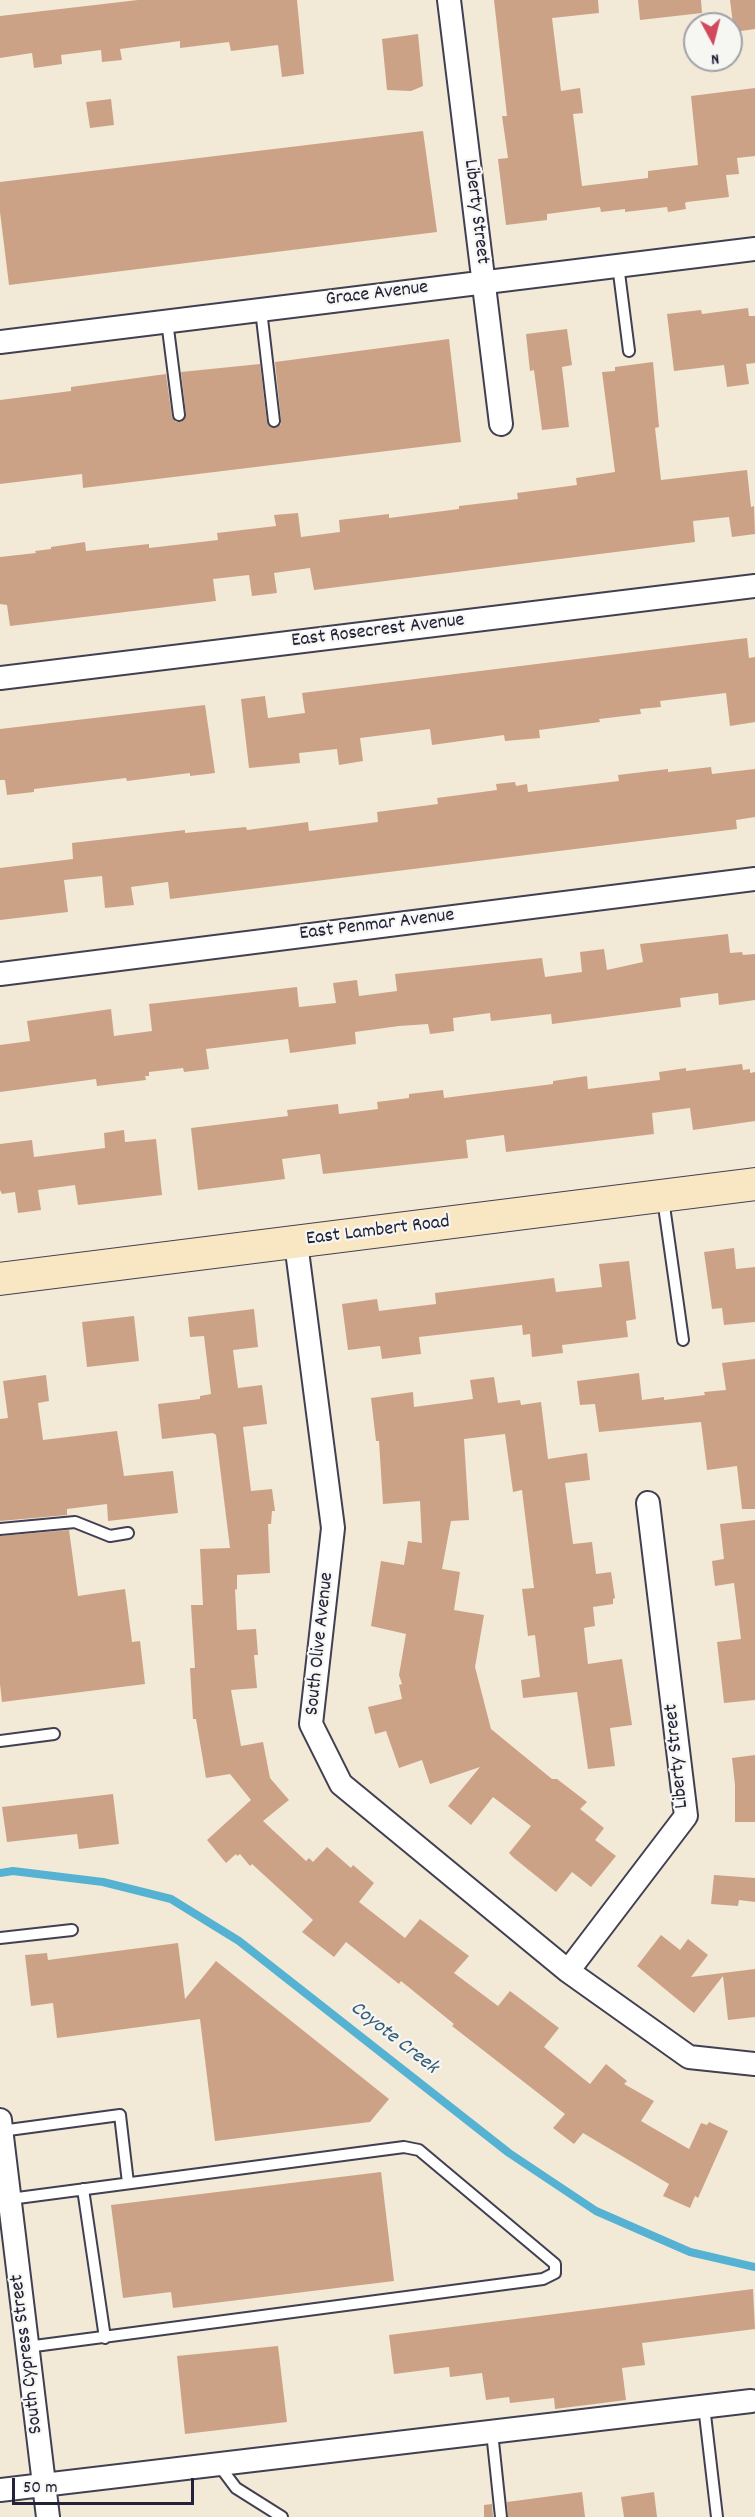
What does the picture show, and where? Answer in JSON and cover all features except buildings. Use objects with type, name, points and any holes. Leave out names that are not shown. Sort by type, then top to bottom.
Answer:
[{"type":"main road","name":"East Lambert Road","points":[[0,1279],[755,1184]]},
{"type":"street","name":"Liberty Street","points":[[449,0],[501,424]]},
{"type":"street","name":"Grace Avenue","points":[[0,342],[755,249]]},
{"type":"street","name":"East Rosecrest Avenue","points":[[0,678],[755,586]]},
{"type":"street","name":"East Penmar Avenue","points":[[0,974],[755,879]]},
{"type":"street","name":"South Olive Avenue","points":[[296,1243],[333,1528],[311,1724],[341,1784],[568,1971],[689,2057],[755,2064]]},
{"type":"street","name":"Liberty Street","points":[[568,1971],[686,1816],[648,1503]]},
{"type":"street","name":"South Cypress Street","points":[[1,2125],[6,2186],[48,2517]]},
{"type":"street","points":[[0,2490],[751,2401]]},
{"type":"lane","points":[[618,265],[629,351]]},
{"type":"lane","points":[[261,310],[274,421]]},
{"type":"lane","points":[[167,321],[178,415]]},
{"type":"lane","points":[[662,1196],[682,1340]]},
{"type":"lane","points":[[0,1529],[75,1522],[110,1536],[128,1533]]},
{"type":"lane","points":[[0,1741],[54,1734]]},
{"type":"lane","points":[[0,1938],[72,1930]]},
{"type":"lane","points":[[1,2125],[120,2115],[128,2183]]},
{"type":"lane","points":[[6,2186],[83,2189],[405,2147],[419,2150],[555,2264],[555,2273],[543,2279],[27,2347]]},
{"type":"lane","points":[[83,2189],[105,2338]]},
{"type":"lane","points":[[704,2406],[717,2517]]},
{"type":"lane","points":[[492,2432],[501,2517]]},
{"type":"lane","points":[[218,2464],[236,2488],[282,2517]]},
{"type":"waterway","name":"Coyote Creek","points":[[0,1873],[13,1871],[103,1882],[171,1899],[239,1941],[509,2153],[596,2211],[690,2252],[755,2267]]}]
